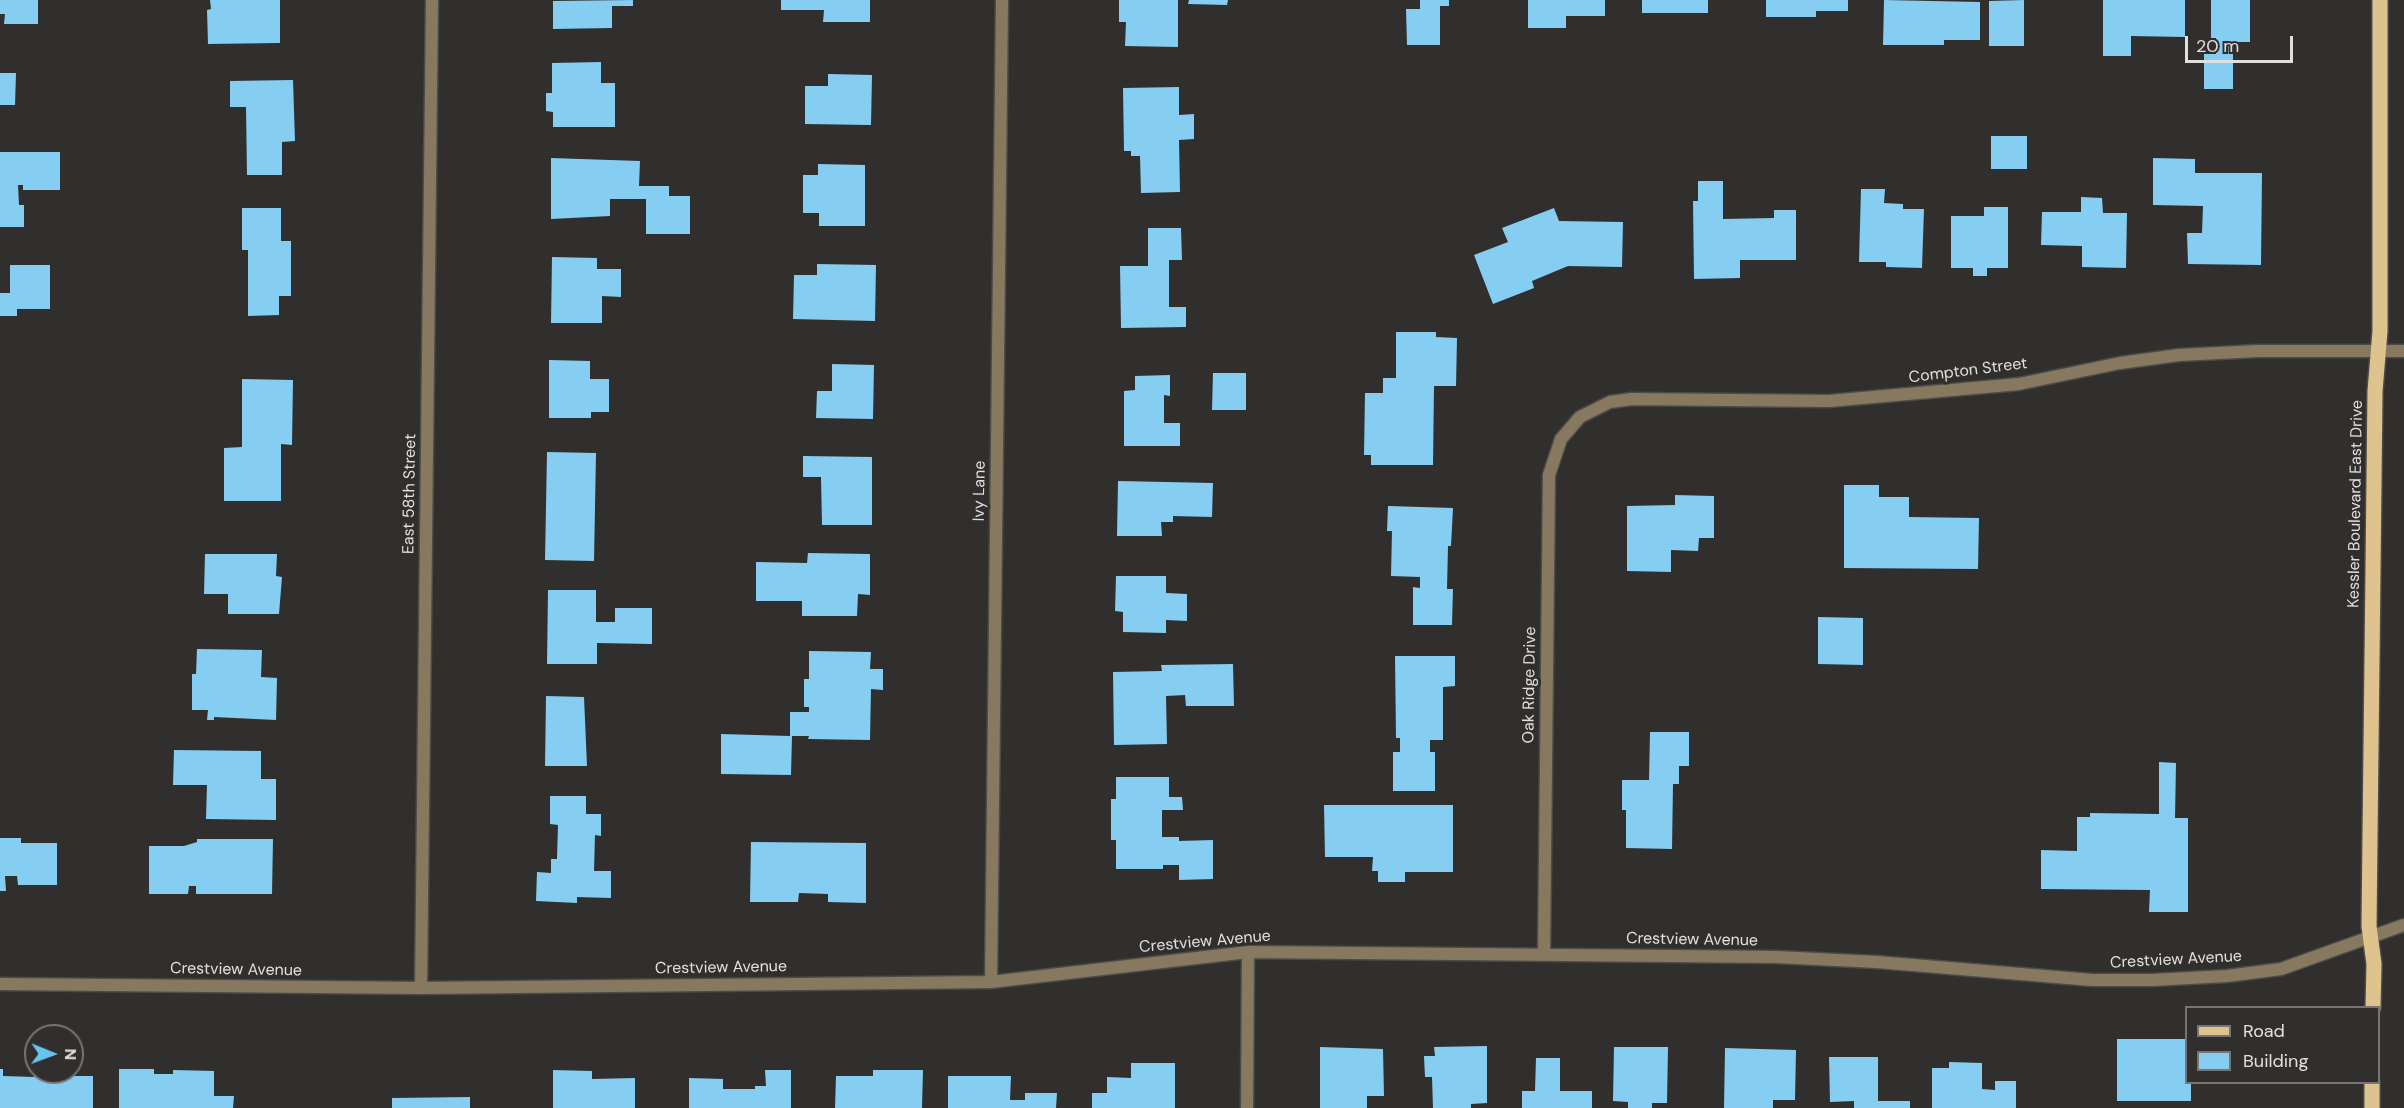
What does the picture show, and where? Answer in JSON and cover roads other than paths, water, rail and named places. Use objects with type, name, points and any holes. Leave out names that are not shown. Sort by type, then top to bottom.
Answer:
[{"type":"main road","name":"Kessler Boulevard East Drive","points":[[2373,1006],[2369,926],[2376,391],[2379,351],[2380,0]]},
{"type":"main road","points":[[2372,1084],[2372,1108]]},
{"type":"street","name":"East 58th Street","points":[[421,988],[432,0]]},
{"type":"street","name":"Ivy Lane","points":[[991,982],[1002,0]]},
{"type":"street","name":"Compton Street","points":[[1575,422],[1597,407],[1632,399],[1829,401],[2019,384],[2120,363],[2179,355],[2258,351],[2404,351]]},
{"type":"street","name":"Oak Ridge Drive","points":[[1544,955],[1549,475],[1561,439],[1575,422]]},
{"type":"street","name":"Crestview Avenue","points":[[0,984],[421,988],[991,982],[1248,952],[1820,959],[2092,980],[2152,980],[2227,976],[2281,969],[2404,925]]},
{"type":"street","points":[[1247,1108],[1248,952]]}]
